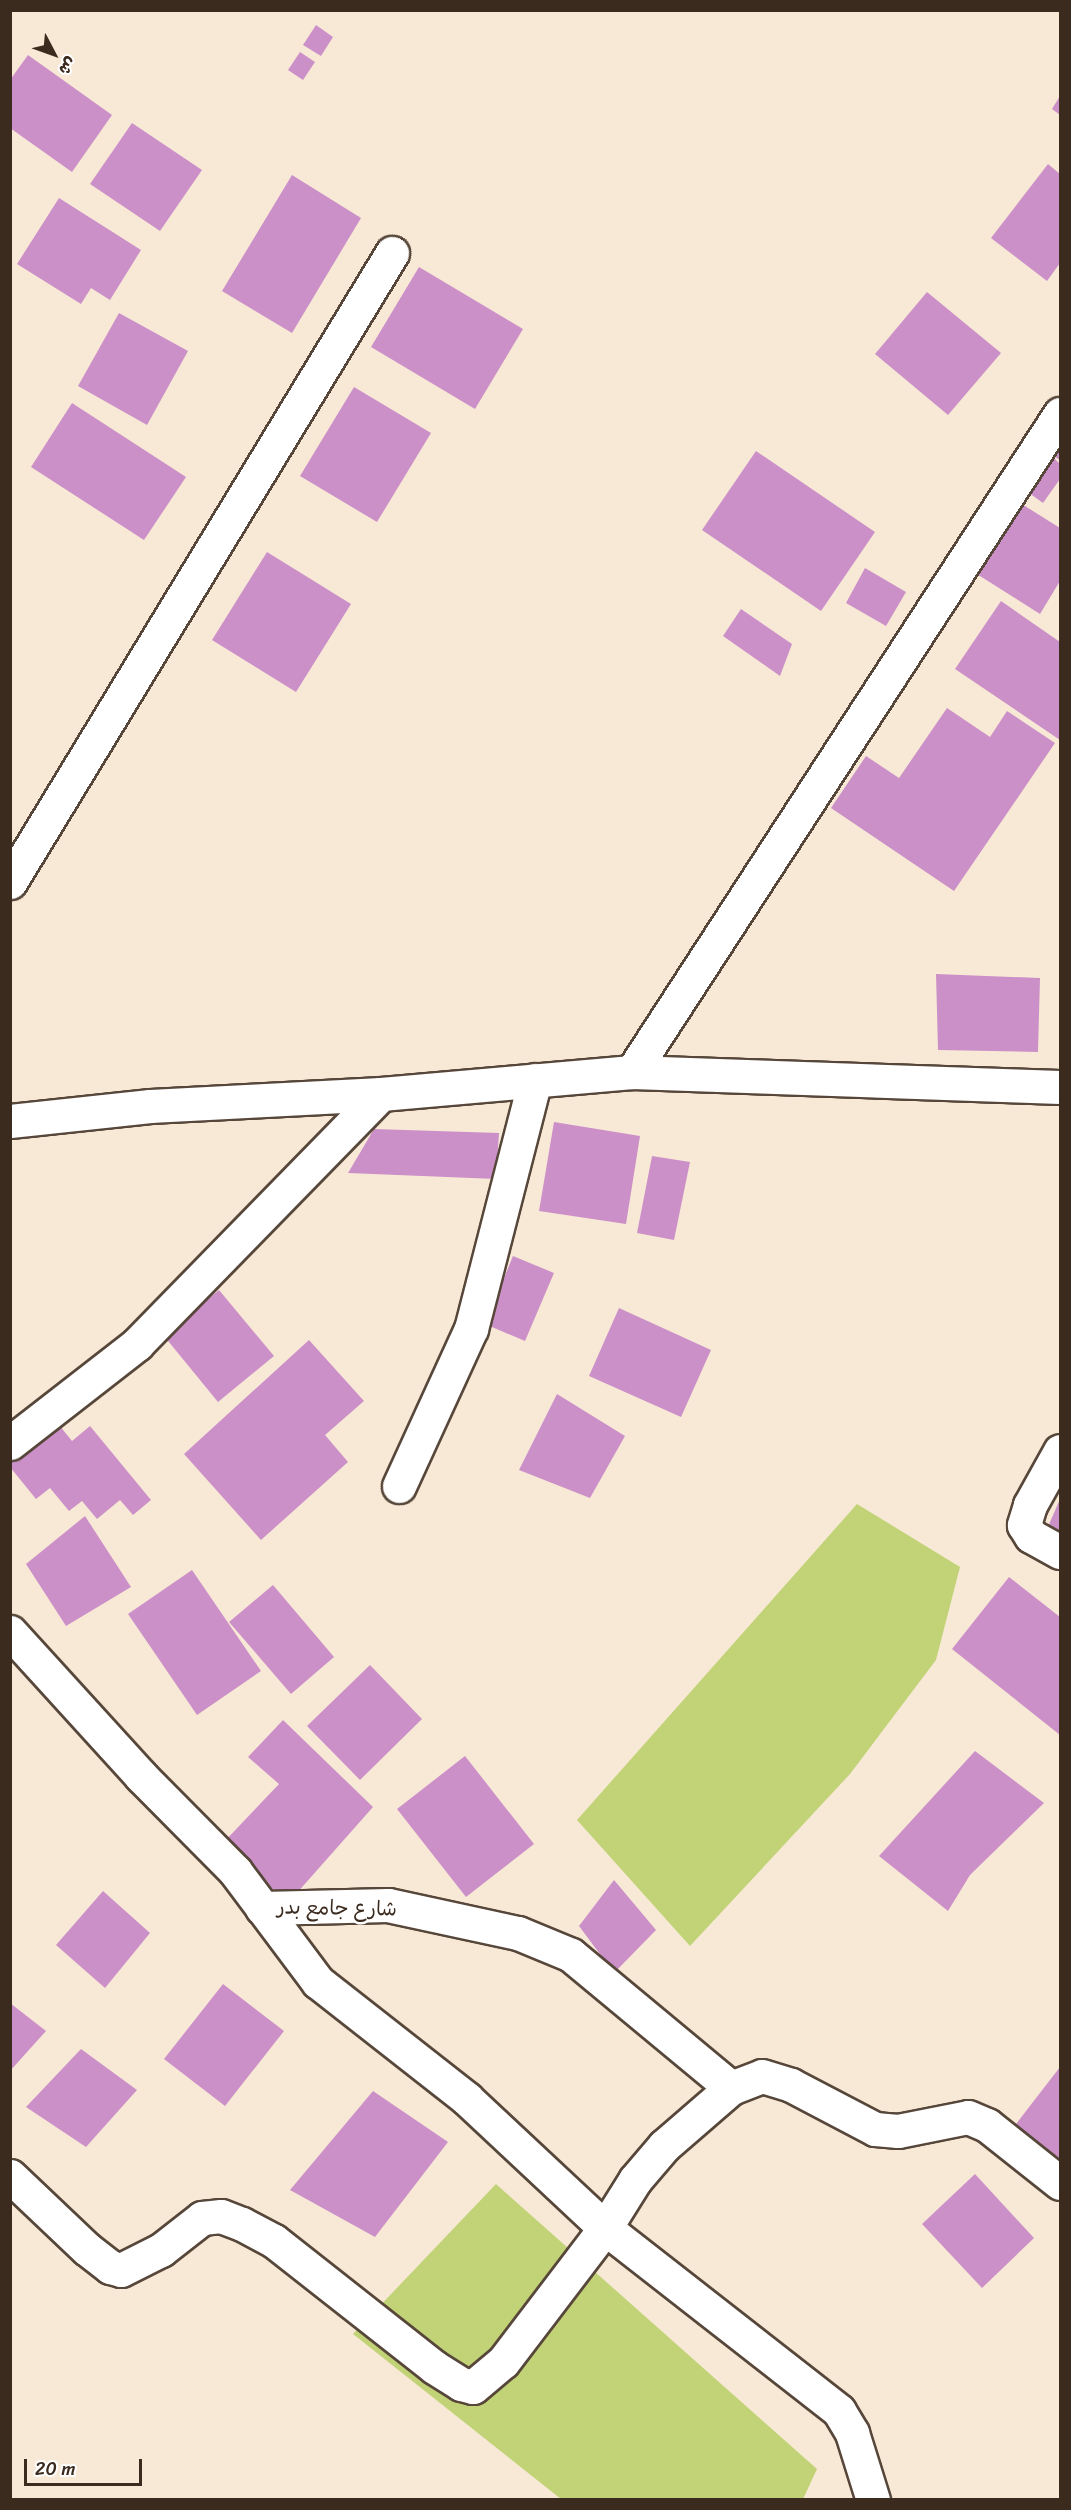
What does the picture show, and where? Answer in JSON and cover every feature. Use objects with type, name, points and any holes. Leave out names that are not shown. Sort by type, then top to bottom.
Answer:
[{"type":"street","points":[[10,882],[392,253]]},
{"type":"street","points":[[632,1072],[1060,414]]},
{"type":"street","points":[[10,1121],[150,1106],[381,1094],[632,1072],[1060,1087]]},
{"type":"street","points":[[399,1486],[471,1329],[535,1080]]},
{"type":"street","points":[[10,1443],[137,1344],[381,1094]]},
{"type":"street","points":[[1060,1451],[1030,1505],[1024,1525],[1031,1536],[1060,1552]]},
{"type":"street","name":"شارع جامع بدر","points":[[10,1632],[141,1776],[235,1871],[262,1908],[387,1905],[518,1933],[571,1955],[731,2088]]},
{"type":"street","points":[[262,1908],[318,1982],[467,2099],[605,2228],[839,2411],[852,2433],[873,2499]]},
{"type":"street","points":[[10,2176],[87,2249],[110,2267],[121,2270],[161,2250],[202,2218],[221,2216],[242,2224],[274,2241],[434,2367],[461,2384],[473,2387],[503,2362],[605,2228],[635,2180],[664,2146],[731,2088],[762,2076],[791,2085],[875,2129],[898,2131],[968,2117],[987,2125],[1060,2183]]},
{"type":"green space","points":[[857,1504],[960,1567],[936,1660],[850,1774],[690,1946],[577,1820]]},
{"type":"green space","points":[[496,2184],[817,2469],[803,2499],[561,2499],[353,2334]]},
{"type":"building","points":[[316,25],[333,37],[321,56],[303,45]]},
{"type":"building","points":[[300,52],[315,62],[303,80],[288,70]]},
{"type":"building","points":[[28,55],[112,115],[72,172],[10,128],[10,80]]},
{"type":"building","points":[[1060,96],[1060,115],[1052,109]]},
{"type":"building","points":[[132,123],[202,170],[160,231],[90,184]]},
{"type":"building","points":[[1048,164],[1060,174],[1060,263],[1047,281],[991,238]]},
{"type":"building","points":[[292,175],[361,218],[292,333],[222,291]]},
{"type":"building","points":[[59,198],[141,250],[110,300],[91,288],[81,304],[17,264]]},
{"type":"building","points":[[419,267],[523,329],[475,409],[371,347]]},
{"type":"building","points":[[927,292],[1001,353],[948,415],[875,354]]},
{"type":"building","points":[[119,313],[188,351],[147,425],[78,386]]},
{"type":"building","points":[[354,387],[431,433],[377,522],[300,476]]},
{"type":"building","points":[[72,403],[186,477],[144,540],[31,467]]},
{"type":"building","points":[[1060,437],[1060,460],[1050,454],[1060,464],[1060,479],[1043,503],[1022,488]]},
{"type":"building","points":[[756,451],[875,532],[821,611],[702,530]]},
{"type":"building","points":[[1017,501],[1060,528],[1060,581],[1040,614],[972,571]]},
{"type":"building","points":[[267,552],[351,604],[296,692],[212,640]]},
{"type":"building","points":[[865,568],[906,592],[886,626],[846,603]]},
{"type":"building","points":[[1001,601],[1060,642],[1060,740],[955,669]]},
{"type":"building","points":[[741,609],[792,644],[780,676],[723,636]]},
{"type":"building","points":[[947,708],[990,737],[1007,711],[1055,743],[954,891],[831,808],[866,756],[899,778]]},
{"type":"building","points":[[936,974],[1040,978],[1038,1052],[938,1050]]},
{"type":"building","points":[[554,1122],[640,1136],[626,1224],[539,1211]]},
{"type":"building","points":[[374,1129],[499,1133],[496,1179],[348,1173]]},
{"type":"building","points":[[652,1156],[690,1162],[674,1240],[637,1233]]},
{"type":"building","points":[[513,1256],[554,1273],[525,1341],[485,1324]]},
{"type":"building","points":[[219,1290],[274,1356],[218,1402],[164,1336]]},
{"type":"building","points":[[619,1308],[711,1350],[681,1417],[589,1376]]},
{"type":"building","points":[[309,1340],[364,1401],[325,1435],[348,1462],[261,1540],[184,1454]]},
{"type":"building","points":[[557,1394],[625,1436],[590,1498],[519,1470]]},
{"type":"building","points":[[55,1420],[72,1441],[90,1426],[151,1500],[133,1515],[120,1500],[97,1519],[82,1501],[69,1511],[50,1488],[36,1499],[10,1467],[10,1457]]},
{"type":"building","points":[[1060,1499],[1060,1534],[1047,1529]]},
{"type":"building","points":[[85,1516],[131,1587],[66,1626],[26,1564]]},
{"type":"building","points":[[192,1570],[261,1671],[197,1715],[128,1614]]},
{"type":"building","points":[[1009,1577],[1060,1617],[1060,1735],[952,1649]]},
{"type":"building","points":[[273,1585],[334,1657],[291,1694],[229,1622]]},
{"type":"building","points":[[370,1665],[422,1719],[360,1780],[307,1726]]},
{"type":"building","points":[[283,1720],[373,1807],[288,1903],[223,1843],[279,1784],[248,1757]]},
{"type":"building","points":[[975,1751],[1044,1803],[970,1875],[948,1911],[879,1856]]},
{"type":"building","points":[[465,1756],[534,1844],[466,1897],[397,1809]]},
{"type":"building","points":[[614,1880],[656,1930],[614,1973],[579,1926]]},
{"type":"building","points":[[103,1891],[150,1933],[105,1988],[56,1945]]},
{"type":"building","points":[[223,1984],[284,2031],[225,2106],[164,2059]]},
{"type":"building","points":[[10,2003],[46,2031],[10,2071]]},
{"type":"building","points":[[81,2049],[137,2090],[86,2147],[26,2107]]},
{"type":"building","points":[[1060,2067],[1060,2166],[1013,2128]]},
{"type":"building","points":[[373,2091],[448,2142],[375,2237],[290,2190]]},
{"type":"building","points":[[975,2174],[1034,2238],[982,2288],[922,2224]]}]
